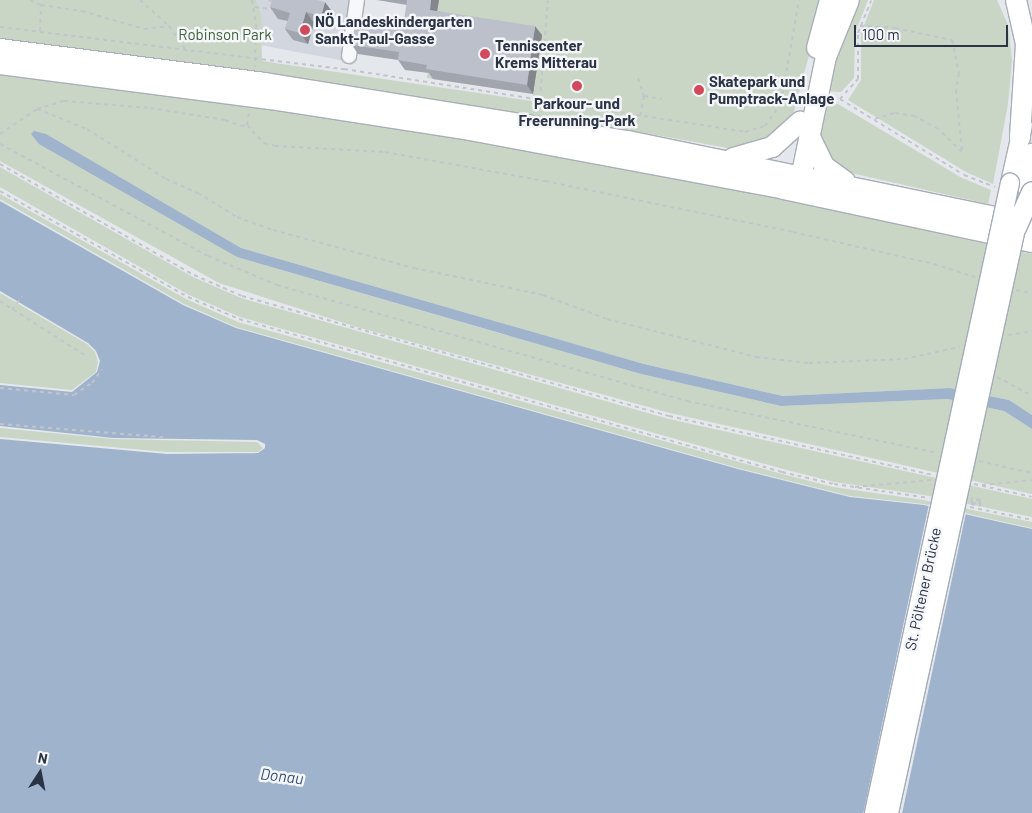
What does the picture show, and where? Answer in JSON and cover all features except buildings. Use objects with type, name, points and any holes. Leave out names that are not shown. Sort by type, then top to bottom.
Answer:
[{"type":"highway","points":[[793,182],[830,0]]},
{"type":"highway","points":[[849,0],[828,50],[805,130],[824,166],[852,186]]},
{"type":"highway","points":[[1016,0],[1026,44],[1026,146]]},
{"type":"highway","points":[[0,50],[357,97],[724,160],[793,182],[852,186],[970,220],[1032,242]]},
{"type":"highway","points":[[0,64],[403,120],[793,182],[970,220],[1024,227],[1016,187]]},
{"type":"highway","points":[[724,160],[772,147],[805,130]]},
{"type":"main road","points":[[979,366],[1026,146],[1032,85]]},
{"type":"main road","points":[[979,366],[1024,227]]},
{"type":"main road","name":"St. Pöltener Brücke","points":[[874,813],[979,366]]},
{"type":"main road","name":"St. Pöltener Brücke","points":[[890,813],[979,366]]},
{"type":"lane","points":[[348,56],[357,0]]},
{"type":"path","points":[[31,1],[35,0]]},
{"type":"path","points":[[140,0],[169,26],[185,49]]},
{"type":"path","points":[[252,0],[255,7],[255,72]]},
{"type":"path","points":[[268,0],[279,3]]},
{"type":"path","points":[[540,98],[548,0]]},
{"type":"path","points":[[0,27],[256,58],[540,98],[719,129],[756,131],[774,117],[785,88],[799,0]]},
{"type":"path","points":[[871,0],[860,26],[858,79],[840,100],[964,175],[1016,187]]},
{"type":"path","points":[[31,1],[41,5],[82,11],[144,29],[169,26]]},
{"type":"path","points":[[40,31],[41,5]]},
{"type":"path","points":[[255,7],[278,9]]},
{"type":"path","points":[[860,26],[895,28],[941,35],[952,40],[959,73],[956,90],[962,152],[938,129],[915,116],[894,113],[874,120]]},
{"type":"path","points":[[638,78],[644,96],[640,116]]},
{"type":"path","points":[[785,88],[799,91]]},
{"type":"path","points":[[644,96],[662,99]]},
{"type":"path","points":[[0,134],[37,109],[64,101],[85,101],[247,125],[264,142],[275,146],[386,152],[545,181],[793,232],[934,264],[976,278]]},
{"type":"path","points":[[247,125],[250,105]]},
{"type":"path","points":[[37,109],[87,129],[166,179],[198,193],[237,216],[273,230],[414,268],[543,295],[607,319],[664,334],[756,357],[809,363],[904,359],[967,346]]},
{"type":"path","points":[[0,144],[200,252],[277,285],[687,401],[944,454]]},
{"type":"path","points":[[0,164],[194,275],[242,296],[661,414],[938,478],[852,487]]},
{"type":"path","points":[[0,191],[188,297],[239,319],[773,469],[852,487],[933,499]]},
{"type":"path","points":[[1009,288],[1032,293]]},
{"type":"path","points":[[12,310],[22,296]]},
{"type":"path","points":[[0,301],[86,356]]},
{"type":"path","points":[[1002,336],[1032,331]]},
{"type":"path","points":[[0,388],[74,395],[92,383],[102,369]]},
{"type":"path","points":[[0,424],[163,437]]},
{"type":"path","points":[[972,460],[1032,473]]},
{"type":"path","points":[[978,485],[1032,480]]},
{"type":"path","points":[[971,483],[1032,497]]},
{"type":"path","points":[[972,502],[979,504],[980,501],[972,499],[971,503],[980,505],[980,500],[971,498],[970,504],[980,506],[981,500],[971,498],[969,506],[1032,520]]},
{"type":"shaded area","name":"NÖ Landeskindergarten Sankt-Paul-Gasse","points":[[256,0],[354,0],[345,61],[260,45],[261,14]]},
{"type":"green space","name":"Robinson Park","points":[[0,0],[256,0],[261,14],[262,61],[532,101],[533,94],[427,78],[439,0],[824,0],[791,122],[781,133],[739,150],[601,125],[0,42]]},
{"type":"green space","points":[[855,0],[868,0],[855,33],[854,78],[841,92],[825,91]]},
{"type":"green space","points":[[874,0],[997,0],[1008,25],[1012,60],[1008,104],[993,184],[966,172],[848,100],[861,80],[861,33]]},
{"type":"green space","points":[[0,72],[382,125],[562,155],[789,200],[1032,254],[1032,415],[1009,400],[950,388],[783,396],[644,364],[241,248],[40,131],[237,257],[641,374],[781,406],[948,399],[1004,411],[1032,429],[1032,494],[670,413],[357,327],[219,283],[0,161]]},
{"type":"green space","points":[[823,101],[838,104],[962,178],[991,190],[988,204],[838,170],[818,140]]},
{"type":"green space","points":[[0,167],[193,277],[241,298],[669,419],[1032,499],[1032,517],[924,495],[834,482],[240,317],[189,295],[0,187]]},
{"type":"green space","points":[[0,194],[186,299],[238,322],[782,474],[833,487],[923,500],[1032,522],[1032,528],[924,504],[850,496],[738,468],[236,327],[184,304],[0,199]]},
{"type":"green space","points":[[0,293],[87,344],[95,352],[98,362],[96,372],[72,390],[0,383]]},
{"type":"green space","points":[[0,428],[113,439],[257,442],[263,448],[258,452],[167,452],[0,437]]},
{"type":"water","points":[[34,131],[46,134],[241,248],[644,364],[783,396],[950,388],[1009,400],[1032,415],[1032,429],[1004,411],[948,399],[781,406],[641,374],[237,257],[39,144],[31,134]]},
{"type":"water","name":"Donau","points":[[0,201],[183,305],[236,328],[738,469],[850,497],[924,505],[1032,529],[1032,813],[0,813],[0,439],[167,454],[258,453],[265,448],[265,444],[257,440],[113,438],[0,426],[0,385],[72,392],[97,372],[100,361],[96,351],[88,343],[0,291]]},
{"type":"pier","points":[[929,504],[966,512],[902,813],[863,813]]},
{"type":"place","name":"NÖ Landeskindergarten Sankt-Paul-Gasse","points":[[305,30]]},
{"type":"place","name":"Tenniscenter Krems Mitterau","points":[[485,54]]},
{"type":"place","name":"Parkour- und Freerunning-Park","points":[[577,86]]},
{"type":"place","name":"Skatepark und Pumptrack-Anlage","points":[[699,90]]}]
